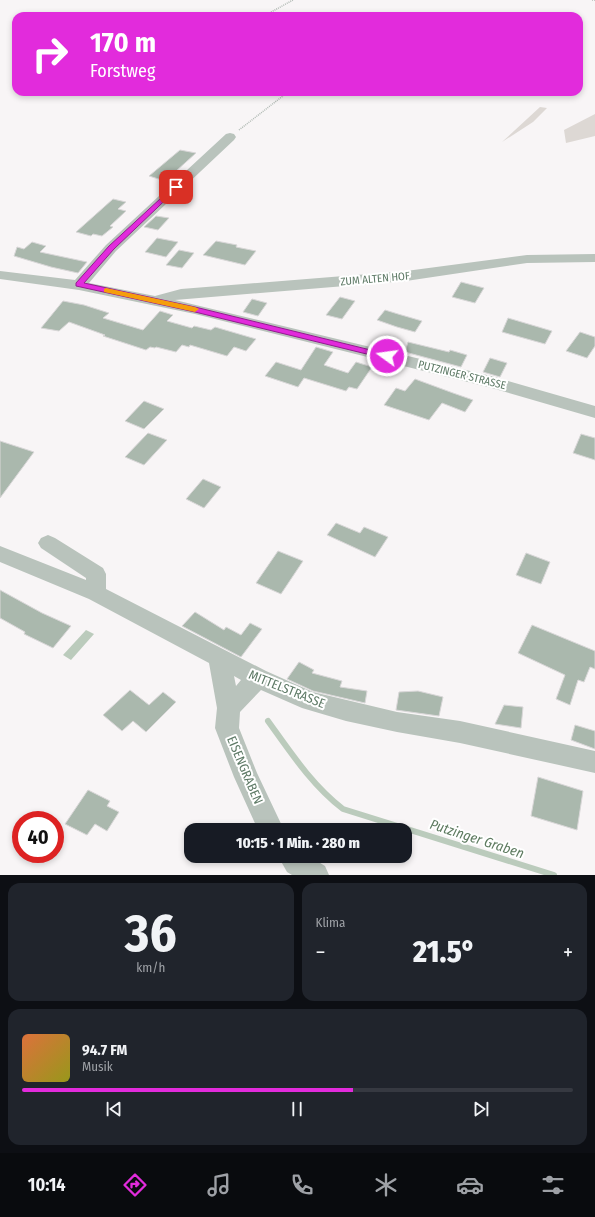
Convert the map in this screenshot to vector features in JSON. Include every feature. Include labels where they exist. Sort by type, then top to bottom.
[{"type":"street","points":[[79,285],[111,248],[230,137]]},
{"type":"street","name":"ZUM ALTEN HOF","points":[[156,301],[181,294],[406,276],[527,259],[595,258]]},
{"type":"street","name":"PUTZINGER STRASSE","points":[[0,275],[79,285],[156,301],[491,382],[595,412]]},
{"type":"street","points":[[48,543],[96,574],[96,593]]},
{"type":"street","name":"MITTELSTRASSE","points":[[1,555],[96,593],[258,678],[310,701],[346,711],[397,722],[460,732],[595,762]]},
{"type":"street","name":"EISENGRABEN","points":[[219,658],[229,708],[227,728],[246,777],[269,823]]},
{"type":"street","points":[[229,708],[258,678]]},
{"type":"street","points":[[296,863],[316,875]]},
{"type":"path","points":[[271,12],[293,0]]},
{"type":"path","points":[[230,137],[283,96]]},
{"type":"shaded area","points":[[540,107],[547,108],[533,122],[502,142]]},
{"type":"shaded area","points":[[595,114],[595,136],[566,143],[564,130]]},
{"type":"shaded area","points":[[86,630],[94,634],[71,660],[63,655]]},
{"type":"building","points":[[180,150],[196,153],[165,181],[149,176]]},
{"type":"building","points":[[113,199],[126,202],[118,209],[126,211],[110,226],[113,227],[102,236],[93,234],[91,236],[76,232]]},
{"type":"building","points":[[156,216],[169,218],[158,230],[144,227]]},
{"type":"building","points":[[157,238],[178,242],[166,257],[145,252]]},
{"type":"building","points":[[216,241],[237,245],[236,247],[256,251],[245,265],[203,255]]},
{"type":"building","points":[[32,242],[46,246],[40,252],[87,262],[78,273],[14,256],[17,247],[24,249]]},
{"type":"building","points":[[179,250],[194,253],[182,268],[166,265]]},
{"type":"building","points":[[461,282],[484,288],[475,303],[452,297]]},
{"type":"building","points":[[340,297],[355,301],[342,319],[326,315]]},
{"type":"building","points":[[252,299],[267,303],[258,316],[243,312]]},
{"type":"building","points":[[63,301],[84,305],[109,313],[103,318],[143,330],[160,311],[173,315],[167,321],[192,328],[194,326],[211,330],[215,327],[256,339],[246,351],[234,347],[227,356],[190,345],[189,347],[182,345],[176,352],[156,347],[150,347],[146,350],[103,336],[105,335],[69,322],[59,331],[41,328]]},
{"type":"building","points":[[385,310],[422,321],[415,332],[397,327],[377,320]]},
{"type":"building","points":[[508,318],[552,331],[545,344],[502,332]]},
{"type":"building","points":[[580,332],[595,337],[595,346],[587,358],[566,351]]},
{"type":"building","points":[[408,342],[449,352],[450,350],[467,355],[461,367],[405,352]]},
{"type":"building","points":[[316,347],[333,352],[324,365],[348,373],[356,362],[372,367],[357,389],[349,387],[346,391],[304,378],[298,387],[265,376],[276,362],[301,370]]},
{"type":"building","points":[[490,358],[507,363],[500,377],[483,372]]},
{"type":"building","points":[[415,379],[473,400],[465,412],[442,403],[429,420],[384,405],[396,388],[405,391]]},
{"type":"building","points":[[144,401],[164,409],[144,429],[125,421]]},
{"type":"building","points":[[148,433],[167,440],[144,465],[125,457]]},
{"type":"building","points":[[581,434],[595,438],[595,460],[573,453]]},
{"type":"building","points":[[0,441],[34,452],[0,498]]},
{"type":"building","points":[[203,479],[221,487],[204,508],[186,499]]},
{"type":"building","points":[[336,523],[360,533],[364,527],[388,537],[375,557],[327,535]]},
{"type":"building","points":[[278,551],[303,561],[281,594],[256,583]]},
{"type":"building","points":[[526,553],[550,562],[541,584],[516,575]]},
{"type":"building","points":[[0,590],[42,613],[71,626],[53,648],[24,634],[25,632],[0,618]]},
{"type":"building","points":[[195,612],[224,630],[226,627],[241,635],[250,623],[262,629],[241,657],[182,626]]},
{"type":"building","points":[[532,625],[595,651],[595,669],[590,667],[584,682],[578,680],[570,705],[556,699],[565,675],[518,653]]},
{"type":"building","points":[[299,662],[314,670],[312,673],[342,681],[340,687],[367,691],[365,703],[313,691],[287,679]]},
{"type":"building","points":[[130,690],[149,705],[163,692],[176,702],[146,732],[133,721],[122,731],[103,715]]},
{"type":"building","points":[[418,691],[443,697],[439,716],[396,710],[399,692]]},
{"type":"building","points":[[504,705],[523,707],[521,728],[495,724]]},
{"type":"building","points":[[575,725],[595,731],[595,749],[571,740]]},
{"type":"building","points":[[538,777],[583,791],[577,830],[531,816]]},
{"type":"building","points":[[88,790],[110,801],[107,806],[119,812],[107,831],[95,824],[87,835],[65,824]]},
{"type":"waterway","name":"Putzinger Graben","points":[[268,721],[294,757],[321,790],[343,809],[554,875]]},
{"type":"slow traffic","points":[[106,290],[195,309]]},
{"type":"route","points":[[176,187],[111,248],[79,285],[195,309],[387,356]]}]
